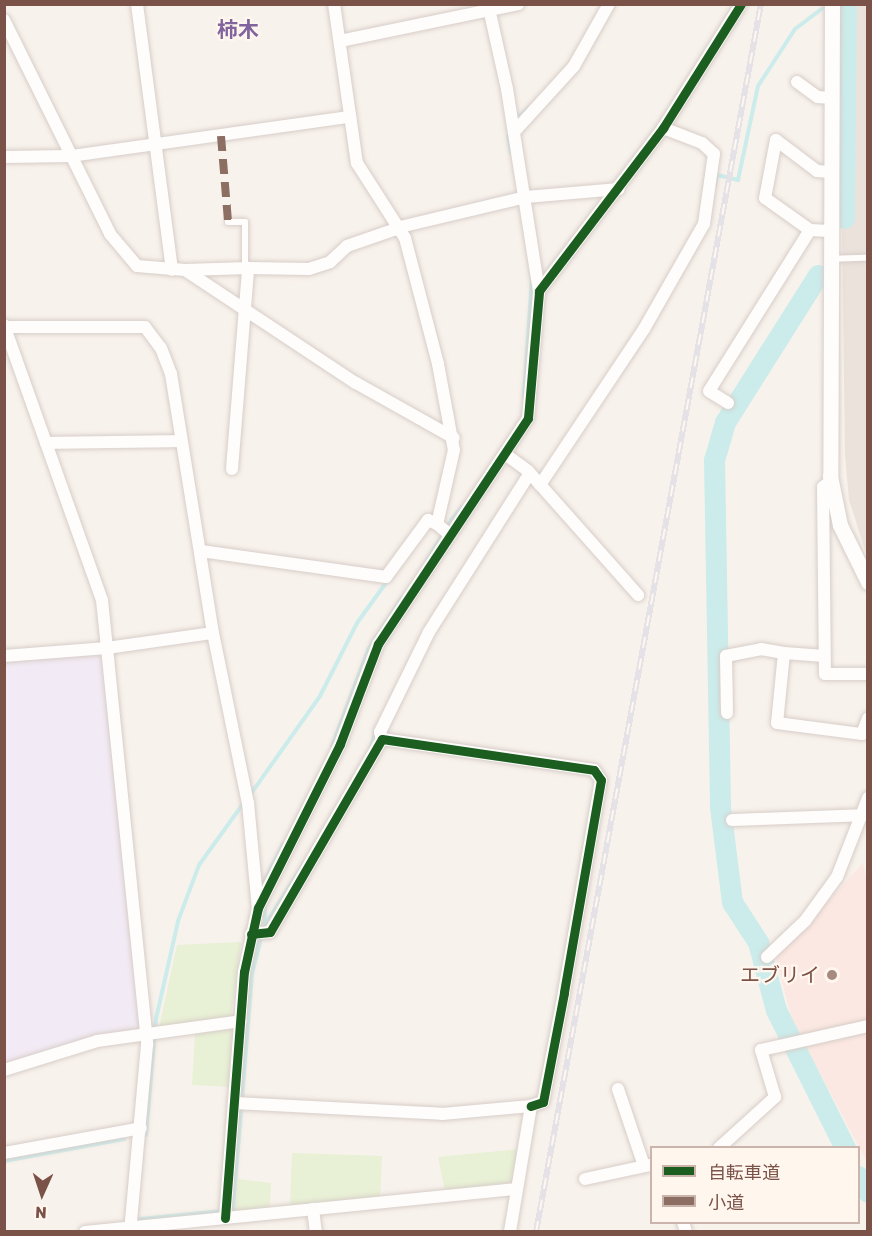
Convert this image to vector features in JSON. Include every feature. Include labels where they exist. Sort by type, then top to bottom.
[{"type":"street","points":[[137,4],[172,270]]},
{"type":"street","points":[[334,4],[360,173],[398,228],[454,438],[444,530]]},
{"type":"street","points":[[340,41],[489,7],[518,4]]},
{"type":"street","points":[[514,132],[574,66],[609,4]]},
{"type":"street","points":[[538,291],[619,189],[663,128],[741,4]]},
{"type":"street","points":[[832,4],[829,231],[831,481],[840,525],[867,582]]},
{"type":"street","points":[[258,908],[340,744],[378,644],[444,530],[504,454],[528,418],[538,291],[522,198],[514,132],[489,7]]},
{"type":"street","points":[[4,20],[110,234],[137,266],[172,270],[309,269],[330,262],[347,246],[398,228],[522,198],[619,189]]},
{"type":"street","points":[[797,82],[818,97],[831,98]]},
{"type":"street","points":[[4,156],[71,156],[350,117]]},
{"type":"street","points":[[540,486],[644,329],[704,224],[714,154],[702,143],[663,128]]},
{"type":"street","points":[[829,231],[810,230],[765,198],[776,140],[817,171],[830,172]]},
{"type":"street","points":[[728,403],[709,391],[810,230]]},
{"type":"street","points":[[232,469],[246,309],[247,268]]},
{"type":"street","points":[[185,270],[356,383],[454,438]]},
{"type":"street","points":[[135,1228],[141,1128],[152,1033],[102,600],[5,326],[145,327],[171,374],[213,633],[247,799],[258,908],[259,933],[241,1021],[240,1103],[225,1213]]},
{"type":"street","points":[[46,443],[181,441]]},
{"type":"street","points":[[504,454],[530,474],[638,595]]},
{"type":"street","points":[[259,933],[382,739],[380,732],[429,632],[530,474]]},
{"type":"street","points":[[831,481],[823,487],[825,674],[867,674]]},
{"type":"street","points":[[201,551],[386,577],[428,520],[444,530]]},
{"type":"street","points":[[4,656],[107,648],[213,633]]},
{"type":"street","points":[[728,713],[726,656],[761,649],[824,657]]},
{"type":"street","points":[[784,652],[777,723],[862,734],[867,718]]},
{"type":"street","points":[[240,1103],[442,1114],[531,1106],[543,1102],[601,780],[594,770],[382,739]]},
{"type":"street","points":[[767,957],[805,921],[837,877],[865,815],[867,798]]},
{"type":"street","points":[[732,820],[865,815]]},
{"type":"street","points":[[4,1070],[98,1041],[241,1021]]},
{"type":"street","points":[[721,1146],[775,1097],[761,1050],[867,1026]]},
{"type":"street","points":[[585,1179],[648,1166],[618,1089]]},
{"type":"street","points":[[510,1232],[531,1106]]},
{"type":"street","points":[[4,1153],[141,1128]]},
{"type":"street","points":[[84,1232],[135,1228],[225,1213],[313,1209],[517,1189]]},
{"type":"street","points":[[313,1209],[316,1232]]},
{"type":"lane","points":[[228,222],[245,222],[247,268]]},
{"type":"lane","points":[[830,259],[867,258]]},
{"type":"shaded area","points":[[849,5],[867,5],[867,556],[849,500],[845,456],[842,220]]},
{"type":"shaded area","points":[[102,653],[140,1024],[134,1032],[5,1064],[5,662]]},
{"type":"shaded area","points":[[863,863],[868,886],[867,1162],[792,1021],[776,958]]},
{"type":"green space","points":[[241,942],[231,1017],[159,1028],[177,945]]},
{"type":"green space","points":[[233,1029],[231,1087],[192,1085],[195,1034]]},
{"type":"green space","points":[[520,1149],[513,1182],[445,1191],[438,1157]]},
{"type":"green space","points":[[292,1153],[382,1156],[380,1198],[290,1206]]},
{"type":"green space","points":[[238,1179],[271,1183],[270,1207],[235,1211]]},
{"type":"waterway","points":[[844,218],[846,4]]},
{"type":"waterway","points":[[715,185],[717,175],[738,180],[758,86],[795,29],[822,9]]},
{"type":"waterway","points":[[518,118],[528,108]]},
{"type":"waterway","points":[[508,136],[511,153]]},
{"type":"waterway","points":[[818,275],[725,422],[714,460],[720,807],[732,902],[758,942],[776,1010],[844,1146]]},
{"type":"waterway","points":[[524,396],[532,278]]},
{"type":"waterway","points":[[451,520],[461,508]]},
{"type":"waterway","points":[[427,560],[452,519]]},
{"type":"waterway","points":[[250,795],[320,696],[357,623],[388,580]]},
{"type":"waterway","points":[[332,746],[368,650],[401,599]]},
{"type":"waterway","points":[[371,747],[376,729]]},
{"type":"waterway","points":[[146,1135],[156,1019],[178,921],[199,865],[245,801]]},
{"type":"waterway","points":[[261,888],[283,844]]},
{"type":"waterway","points":[[265,925],[306,860]]},
{"type":"waterway","points":[[265,907],[265,924]]},
{"type":"waterway","points":[[140,1225],[141,1219],[233,1210],[252,974],[262,934]]},
{"type":"waterway","points":[[4,1161],[124,1139]]},
{"type":"waterway","points":[[860,1179],[868,1192]]},
{"type":"railway","points":[[536,1232],[761,4]]},
{"type":"marked path","points":[[221,136],[228,222]]},
{"type":"cycle path","points":[[225,1218],[244,972],[258,908],[340,744],[378,644],[528,418],[539,291],[663,128],[741,4]]},
{"type":"cycle path","points":[[251,934],[270,932],[382,739],[594,770],[601,780],[564,993],[543,1102],[531,1106]]},
{"type":"place","name":"エブリイ","points":[[832,975]]},
{"type":"district","name":"柿木","points":[[238,30]]}]
